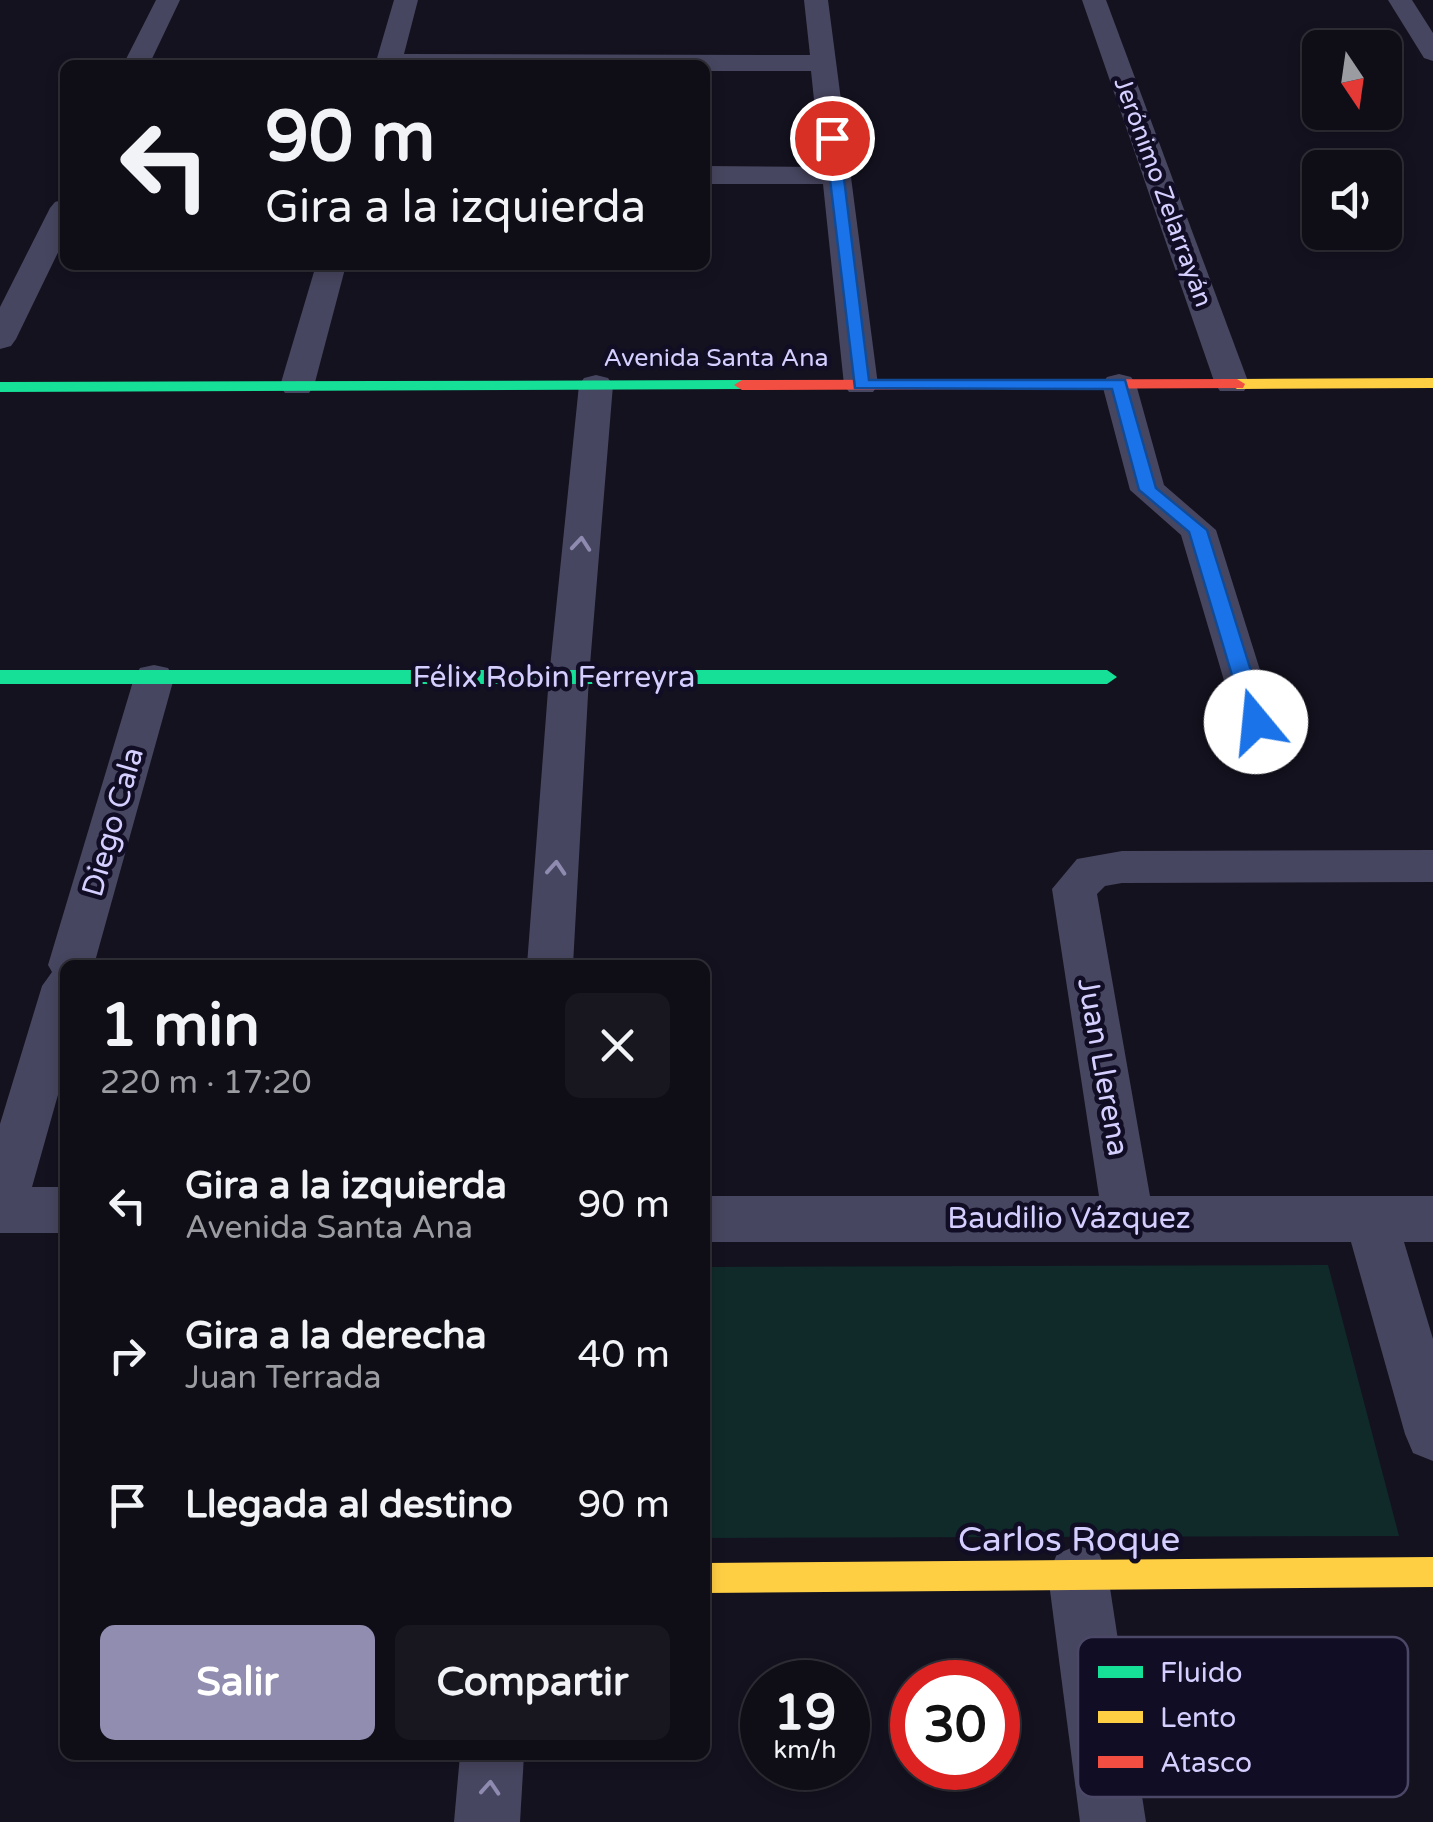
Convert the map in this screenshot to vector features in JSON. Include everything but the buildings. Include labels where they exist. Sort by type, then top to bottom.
[{"type":"main road","name":"Avenida Santa Ana","points":[[0,387],[1433,383]]},
{"type":"main road","name":"Félix Robin Ferreyra","points":[[0,677],[1107,677]]},
{"type":"main road","name":"Carlos Roque","points":[[710,1578],[1433,1572]]},
{"type":"street","points":[[138,60],[168,0]]},
{"type":"street","points":[[389,60],[406,0]]},
{"type":"street","points":[[816,0],[861,385]]},
{"type":"street","name":"Jerónimo Zelarrayán","points":[[1094,0],[1232,384]]},
{"type":"street","points":[[1400,0],[1433,53]]},
{"type":"street","points":[[710,64],[824,64]]},
{"type":"street","points":[[710,175],[836,176]]},
{"type":"street","points":[[0,339],[60,218]]},
{"type":"street","points":[[296,386],[330,270]]},
{"type":"street","points":[[1119,384],[1148,490],[1198,530],[1256,722]]},
{"type":"street","points":[[550,960],[568,677],[596,385]]},
{"type":"street","name":"Diego Cala","points":[[72,960],[154,678]]},
{"type":"street","name":"Juan Llerena","points":[[1128,1218],[1074,889],[1094,871],[1122,867],[1433,866]]},
{"type":"street","points":[[60,1003],[0,1209],[60,1210]]},
{"type":"street","name":"Baudilio Vázquez","points":[[710,1219],[1433,1220]]},
{"type":"street","points":[[1371,1220],[1433,1434]]},
{"type":"street","points":[[1078,1575],[1087,1637]]},
{"type":"street","points":[[487,1822],[492,1760]]},
{"type":"street","points":[[1109,1797],[1112,1822]]},
{"type":"green space","points":[[1328,1265],[1399,1536],[710,1538],[710,1267]]},
{"type":"traffic: fast","points":[[0,387],[742,385]]},
{"type":"traffic: fast","points":[[0,677],[1107,677]]},
{"type":"traffic: slow","points":[[1237,384],[1433,383]]},
{"type":"traffic: slow","points":[[710,1578],[1433,1572]]},
{"type":"traffic: jam","points":[[742,385],[1237,384]]},
{"type":"route","points":[[832,138],[861,385],[1119,384],[1148,490],[1198,530],[1256,722]]}]
